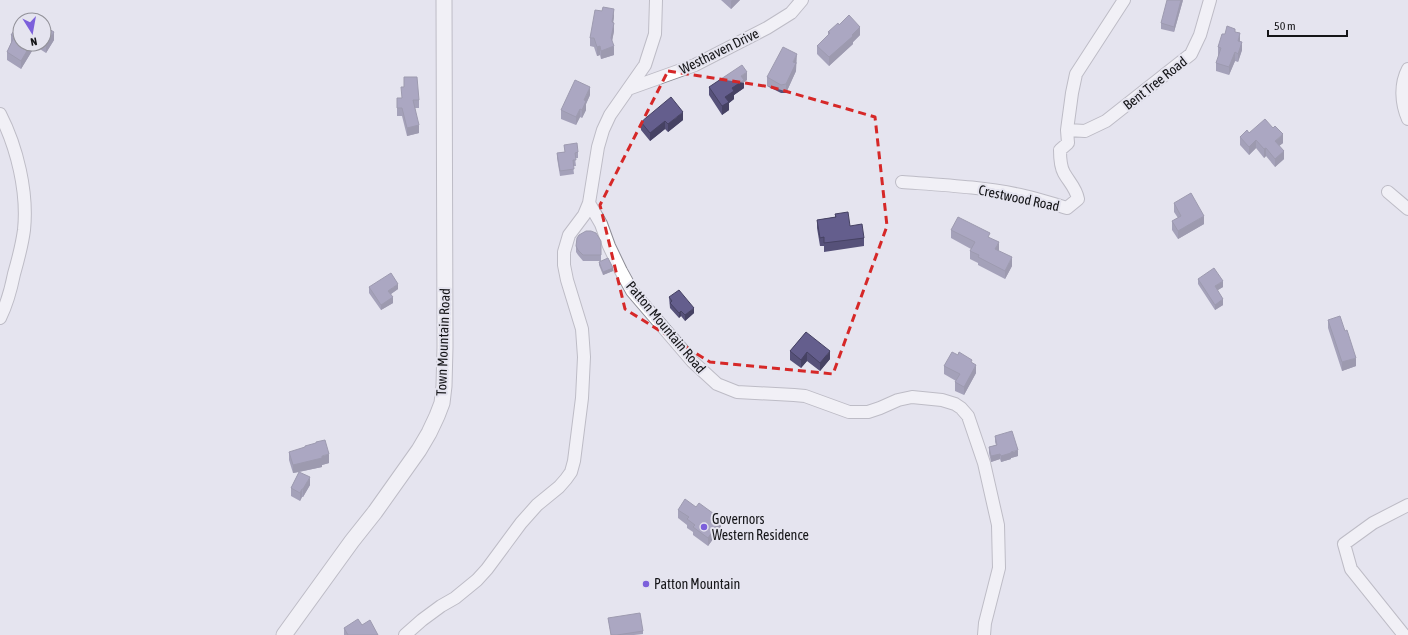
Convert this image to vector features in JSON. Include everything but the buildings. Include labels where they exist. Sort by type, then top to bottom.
[{"type":"main road","name":"Town Mountain Road","points":[[284,635],[419,450],[437,416],[442,403],[445,347],[444,0]]},
{"type":"street","points":[[405,635],[422,620],[455,598],[488,570],[521,523],[537,505],[566,480],[571,472],[574,461],[582,398],[583,343],[578,313],[567,280],[564,265],[564,252],[569,235],[584,215],[589,203],[596,159],[603,130],[610,115],[645,64],[655,34],[656,0]]},
{"type":"street","name":"Westhaven Drive","points":[[628,89],[701,62],[767,28],[791,13],[802,0]]},
{"type":"street","name":"Crestwood Road","points":[[902,182],[946,185],[1025,196],[1067,208],[1078,199],[1077,191],[1064,172],[1061,163],[1060,150],[1068,143],[1067,130],[1076,74],[1124,0]]},
{"type":"street","name":"Bent Tree Road","points":[[1067,130],[1085,132],[1106,121],[1191,54],[1200,35],[1210,0]]},
{"type":"street","points":[[1408,69],[1405,76],[1402,98],[1408,119]]},
{"type":"street","points":[[0,114],[8,130],[19,164],[24,200],[24,221],[20,252],[9,296],[0,318]]},
{"type":"street","points":[[1388,192],[1408,209]]},
{"type":"street","name":"Patton Mountain Road","points":[[589,203],[601,224],[608,246],[620,271],[632,291],[692,361],[717,384],[737,392],[806,396],[849,412],[868,412],[898,400],[912,398],[942,400],[955,404],[961,408],[968,416],[984,463],[998,525],[999,568],[985,623],[984,635]]},
{"type":"street","points":[[1404,635],[1351,569],[1344,544],[1373,524],[1408,504]]},
{"type":"highlighted area","points":[[668,71],[771,87],[875,117],[887,226],[833,374],[710,362],[625,309],[600,205]]},
{"type":"place","name":"Governors Western Residence","points":[[704,527]]},
{"type":"place","name":"Patton Mountain","points":[[646,584]]}]
